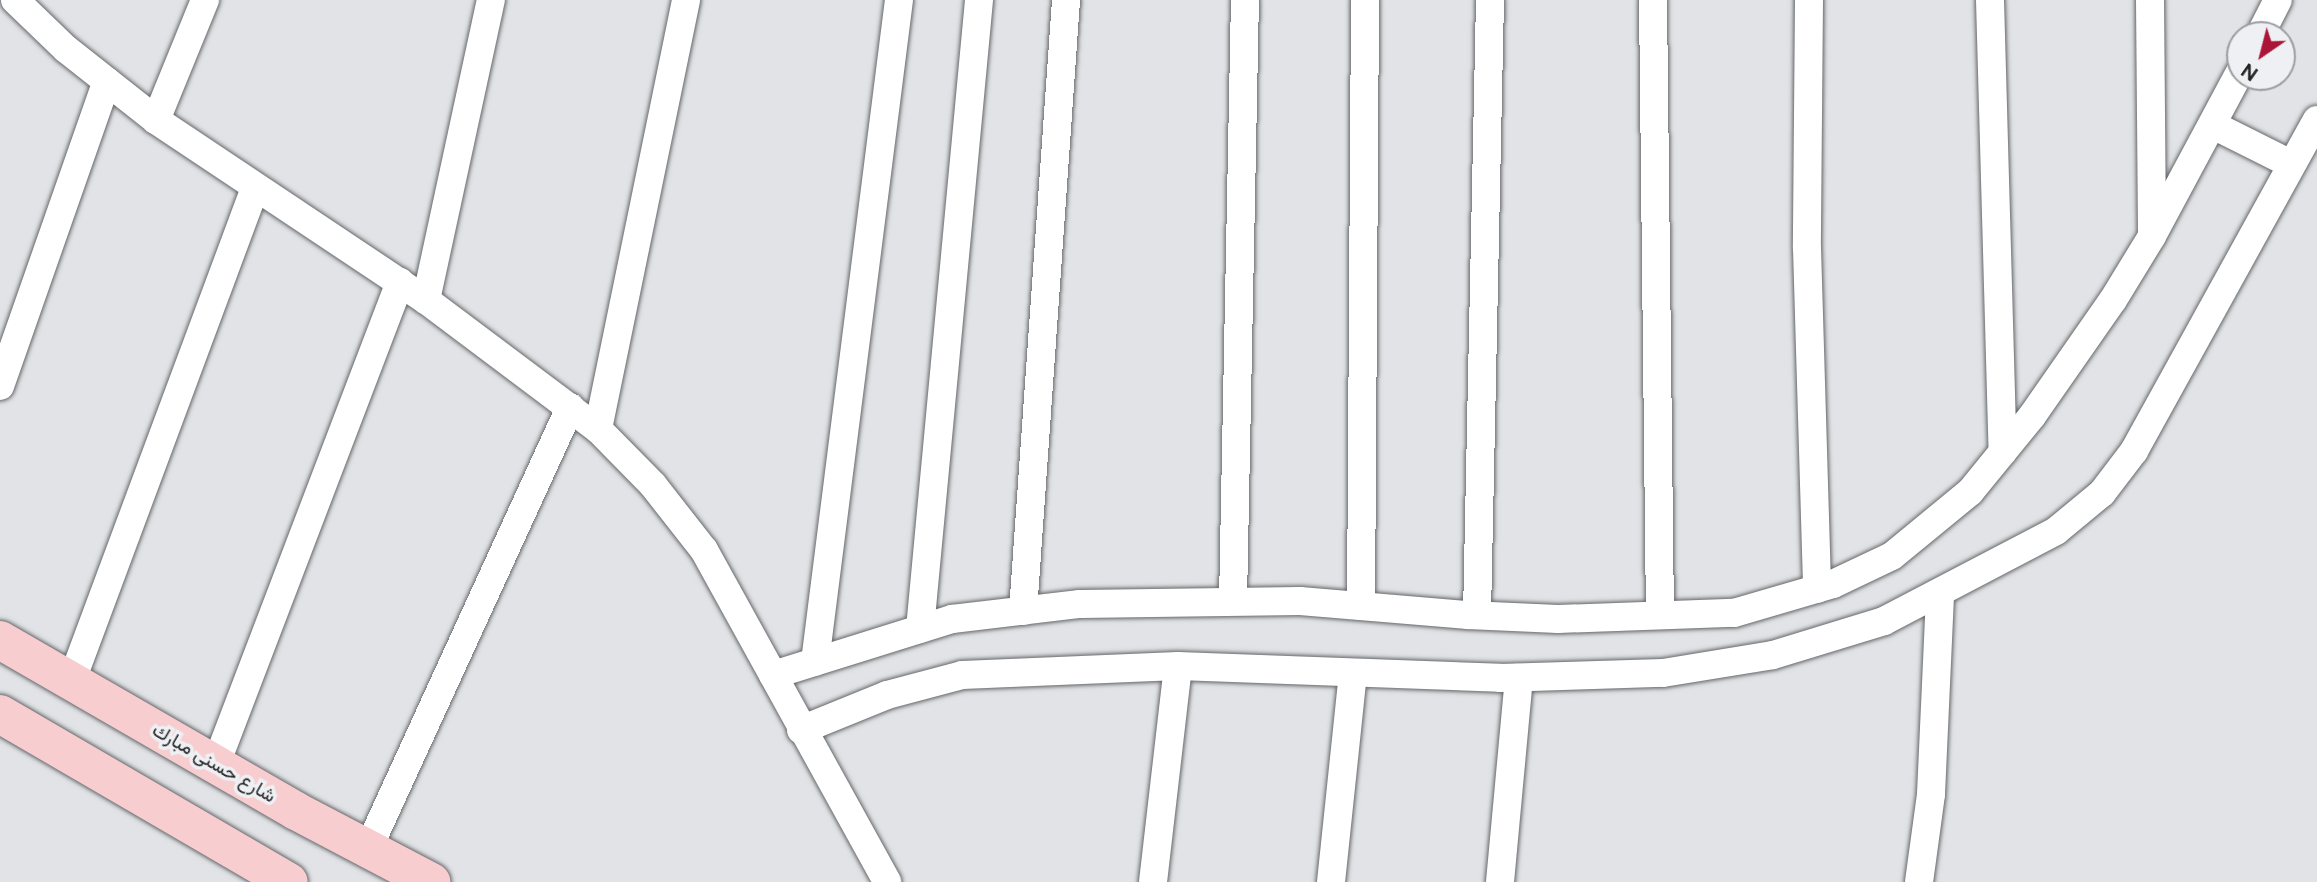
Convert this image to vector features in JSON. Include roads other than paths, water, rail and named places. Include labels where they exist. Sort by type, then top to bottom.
[{"type":"main road","name":"شارع حسنى مبارك","points":[[0,640],[216,764],[431,882]]},
{"type":"main road","points":[[0,714],[289,882]]},
{"type":"street","points":[[156,120],[205,0]]},
{"type":"street","points":[[426,300],[491,0]]},
{"type":"street","points":[[598,429],[686,0]]},
{"type":"street","points":[[815,662],[899,0]]},
{"type":"street","points":[[920,629],[979,0]]},
{"type":"street","points":[[1023,611],[1066,0]]},
{"type":"street","points":[[1233,601],[1245,0]]},
{"type":"street","points":[[1362,606],[1365,0]]},
{"type":"street","points":[[1477,615],[1490,0]]},
{"type":"street","points":[[1653,0],[1660,615]]},
{"type":"street","points":[[1810,0],[1807,248],[1817,589]]},
{"type":"street","points":[[1990,0],[2003,452]]},
{"type":"street","points":[[2150,0],[2152,236]]},
{"type":"street","points":[[2267,21],[2278,0]]},
{"type":"street","points":[[24,4],[107,81],[156,120],[426,300],[598,429],[653,485],[704,550],[887,882]]},
{"type":"street","points":[[0,386],[107,81]]},
{"type":"street","points":[[773,675],[953,619],[1080,604],[1300,601],[1558,619],[1734,613],[1817,589],[1892,556],[1970,492],[2032,416],[2113,300],[2152,236],[2230,91]]},
{"type":"street","points":[[801,730],[887,695],[962,675],[1178,666],[1519,678],[1664,673],[1773,655],[1884,621],[2056,531],[2102,493],[2134,452],[2317,120]]},
{"type":"street","points":[[2213,125],[2291,164]]},
{"type":"street","points":[[72,680],[255,188]]},
{"type":"street","points":[[216,764],[400,282]]},
{"type":"street","points":[[368,849],[570,407]]},
{"type":"street","points":[[1919,882],[1931,794],[1940,592]]},
{"type":"street","points":[[1153,882],[1178,666]]},
{"type":"street","points":[[1331,882],[1353,674]]},
{"type":"street","points":[[1500,882],[1519,678]]}]
